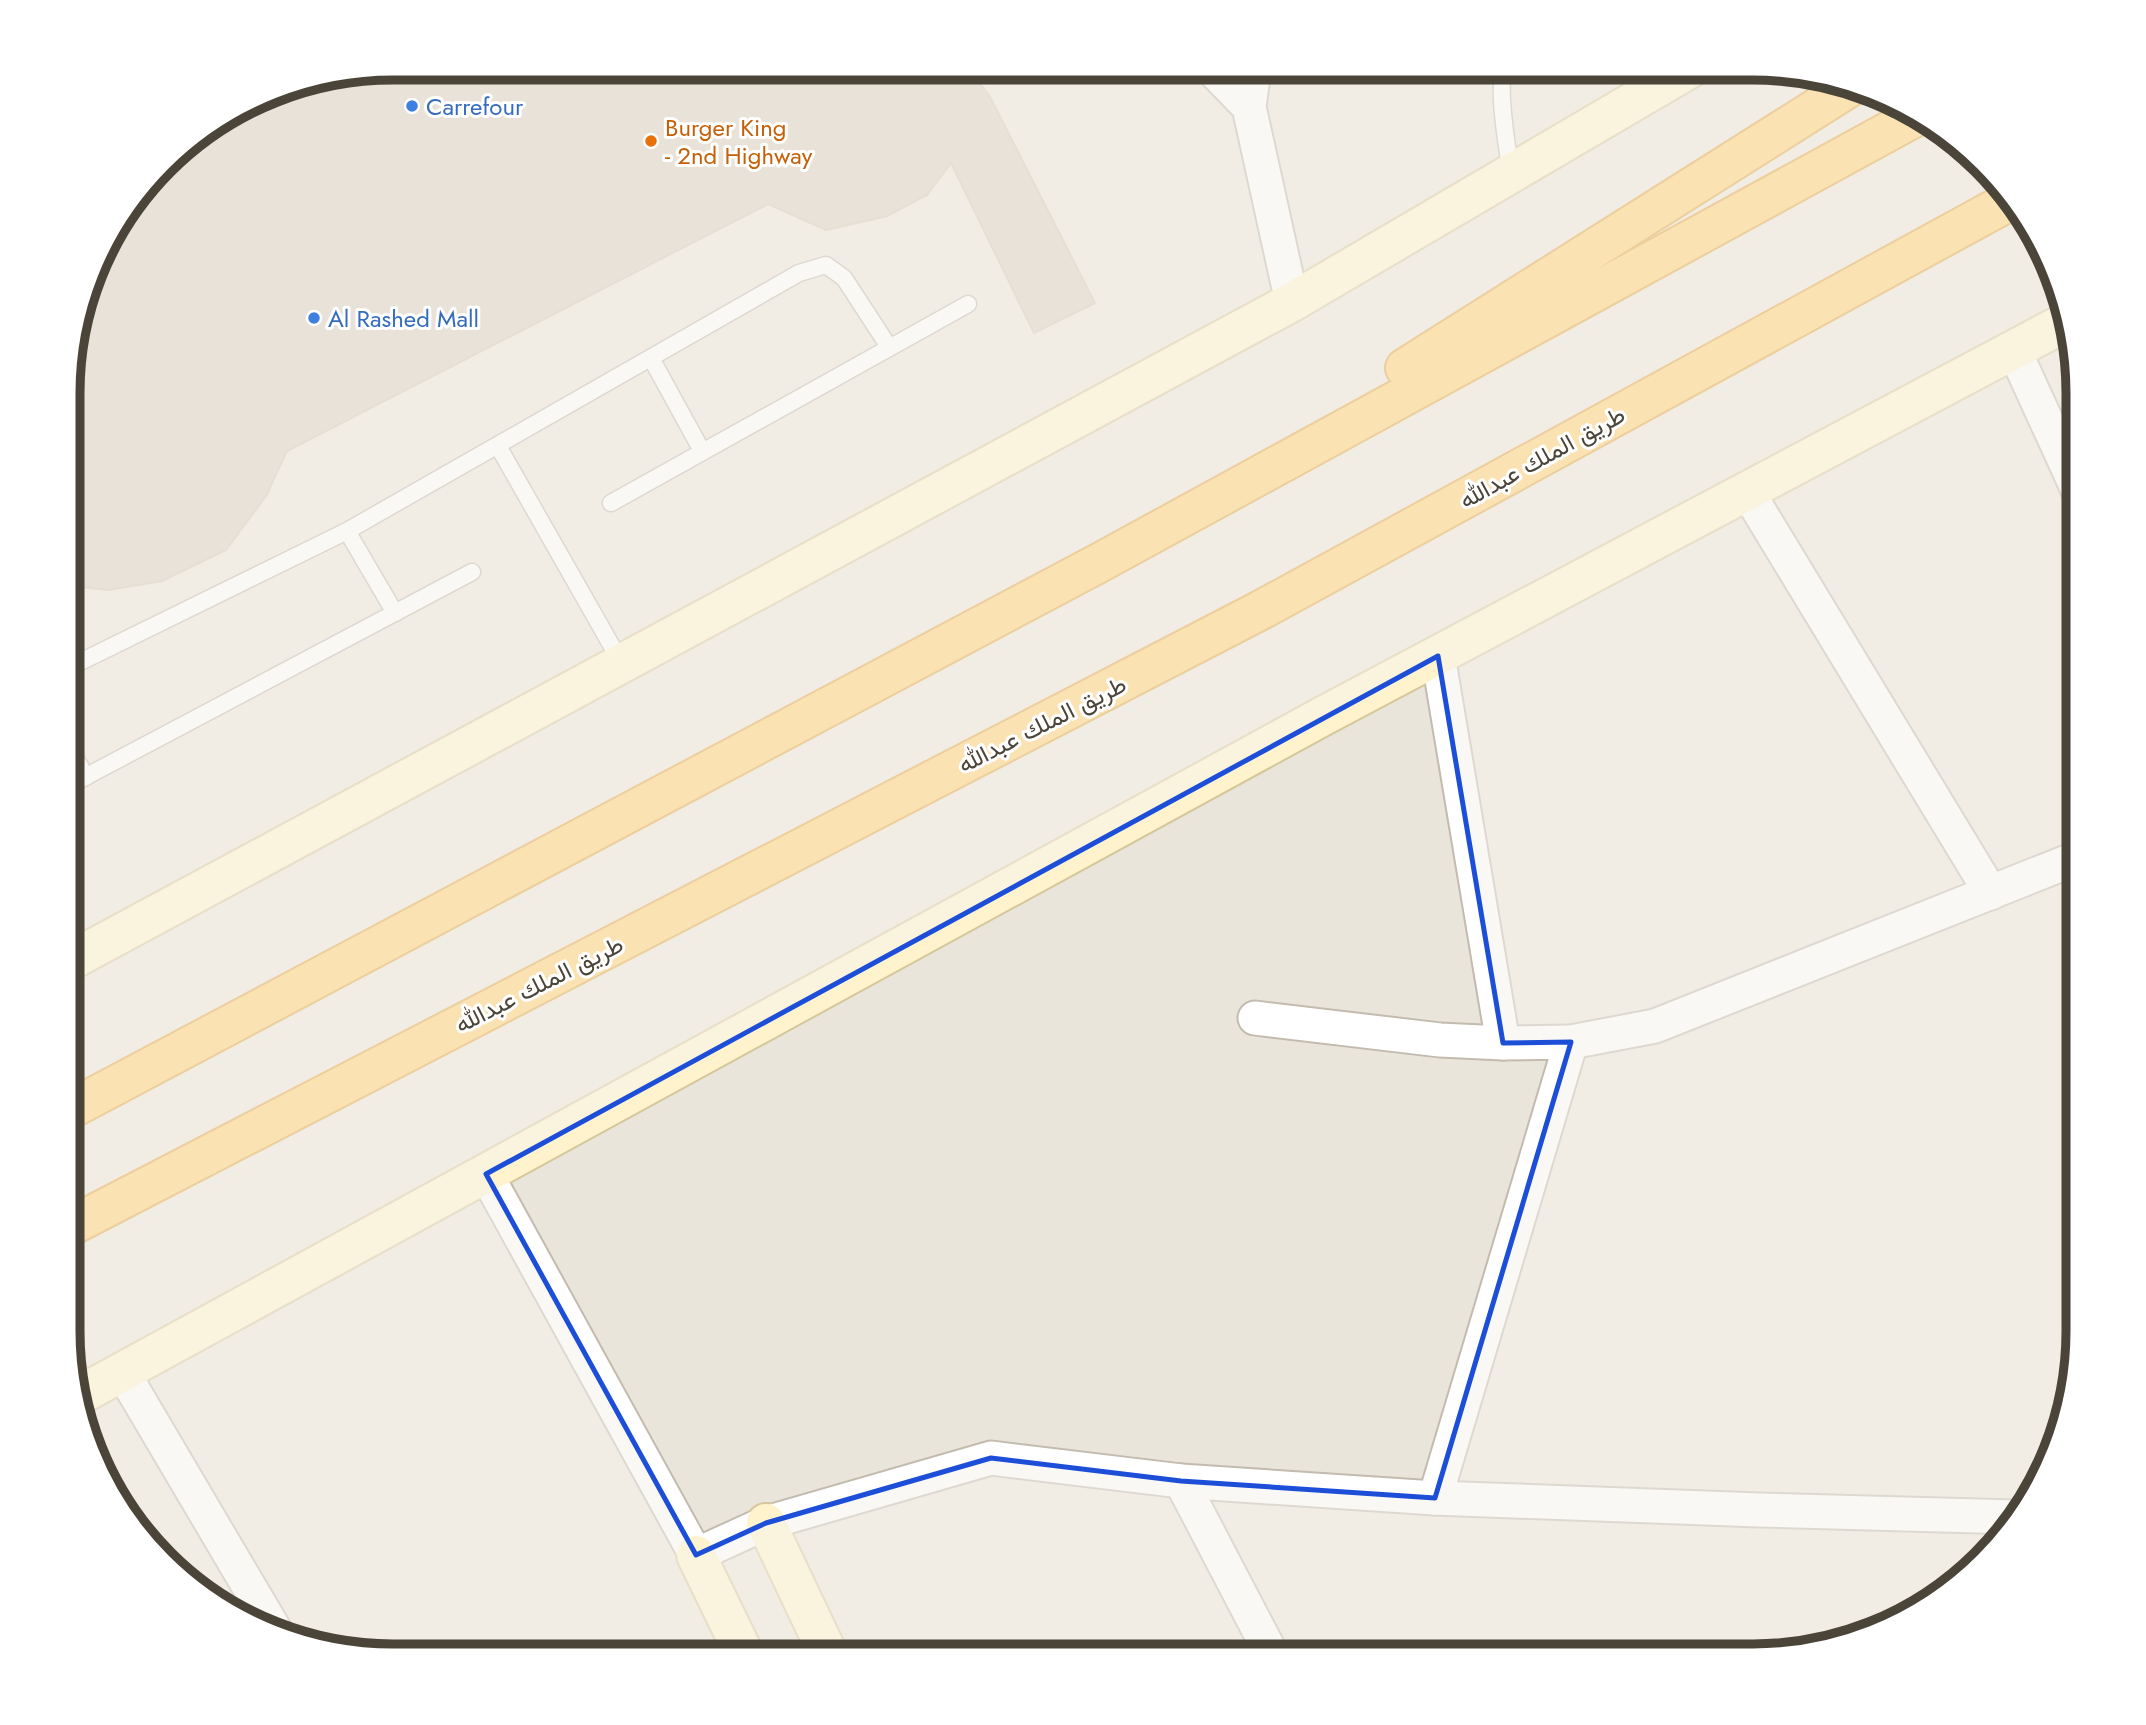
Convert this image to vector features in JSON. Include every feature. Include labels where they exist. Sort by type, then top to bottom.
[{"type":"highway","points":[[1099,563],[1840,93]]},
{"type":"highway","points":[[80,1104],[1099,563],[1907,121]]},
{"type":"highway","name":"طريق الملك عبدالله","points":[[80,1221],[1261,610],[2002,205]]},
{"type":"main road","points":[[80,956],[1292,302],[1670,80]]},
{"type":"main road","points":[[87,1392],[1438,656],[2058,326]]},
{"type":"main road","points":[[766,1523],[824,1644]]},
{"type":"main road","points":[[696,1555],[739,1644]]},
{"type":"street","points":[[1223,80],[1249,107]]},
{"type":"street","points":[[1253,80],[1249,107],[1292,302]]},
{"type":"street","points":[[2014,350],[2066,464]]},
{"type":"street","points":[[1747,491],[1991,892]]},
{"type":"street","points":[[1438,656],[1503,1043]]},
{"type":"street","points":[[1255,1018],[1440,1040],[1503,1043],[1571,1042],[1655,1026],[2066,862]]},
{"type":"street","points":[[1434,1499],[1571,1042]]},
{"type":"street","points":[[486,1174],[696,1555],[766,1523],[991,1458],[1181,1481],[1434,1499],[2005,1517]]},
{"type":"street","points":[[123,1373],[268,1618]]},
{"type":"street","points":[[1181,1481],[1266,1644]]},
{"type":"lane","points":[[1502,80],[1511,173]]},
{"type":"lane","points":[[80,662],[347,531],[799,273],[826,265],[845,278],[889,346]]},
{"type":"lane","points":[[611,503],[968,304]]},
{"type":"lane","points":[[651,358],[702,452]]},
{"type":"lane","points":[[498,446],[622,664]]},
{"type":"lane","points":[[347,531],[395,613]]},
{"type":"lane","points":[[80,780],[472,572]]},
{"type":"lane","points":[[80,766],[86,777]]},
{"type":"highlighted area","points":[[1438,656],[1503,1043],[1571,1042],[1435,1498],[1181,1481],[991,1458],[766,1523],[696,1555],[486,1174]]},
{"type":"shaded area","points":[[1753,80],[1794,83],[1834,91],[1872,104],[1909,122],[1959,158],[2001,203],[2024,237],[2042,274],[2055,312],[2063,352],[2066,393],[2065,1352],[2055,1413],[2042,1451],[2024,1488],[1988,1538],[1943,1580],[1891,1612],[1834,1634],[1773,1644],[373,1644],[312,1634],[274,1621],[237,1603],[187,1567],[145,1522],[113,1470],[91,1413],[81,1352],[80,393],[83,352],[91,312],[113,255],[145,203],[172,172],[220,133],[274,104],[312,91],[373,81]]},
{"type":"building","name":"Al Rashed Mall","points":[[393,80],[977,80],[990,97],[1095,303],[1034,333],[951,163],[927,195],[887,216],[826,230],[768,204],[287,451],[266,496],[226,550],[162,581],[108,590],[80,587],[81,373],[91,312],[104,274],[122,237],[145,203],[187,158],[237,122],[274,104],[312,91],[352,83]]},
{"type":"place","name":"Carrefour","points":[[412,106]]},
{"type":"place","name":"Burger King - 2nd Highway","points":[[651,141]]},
{"type":"place","name":"Al Rashed Mall","points":[[314,318]]}]
